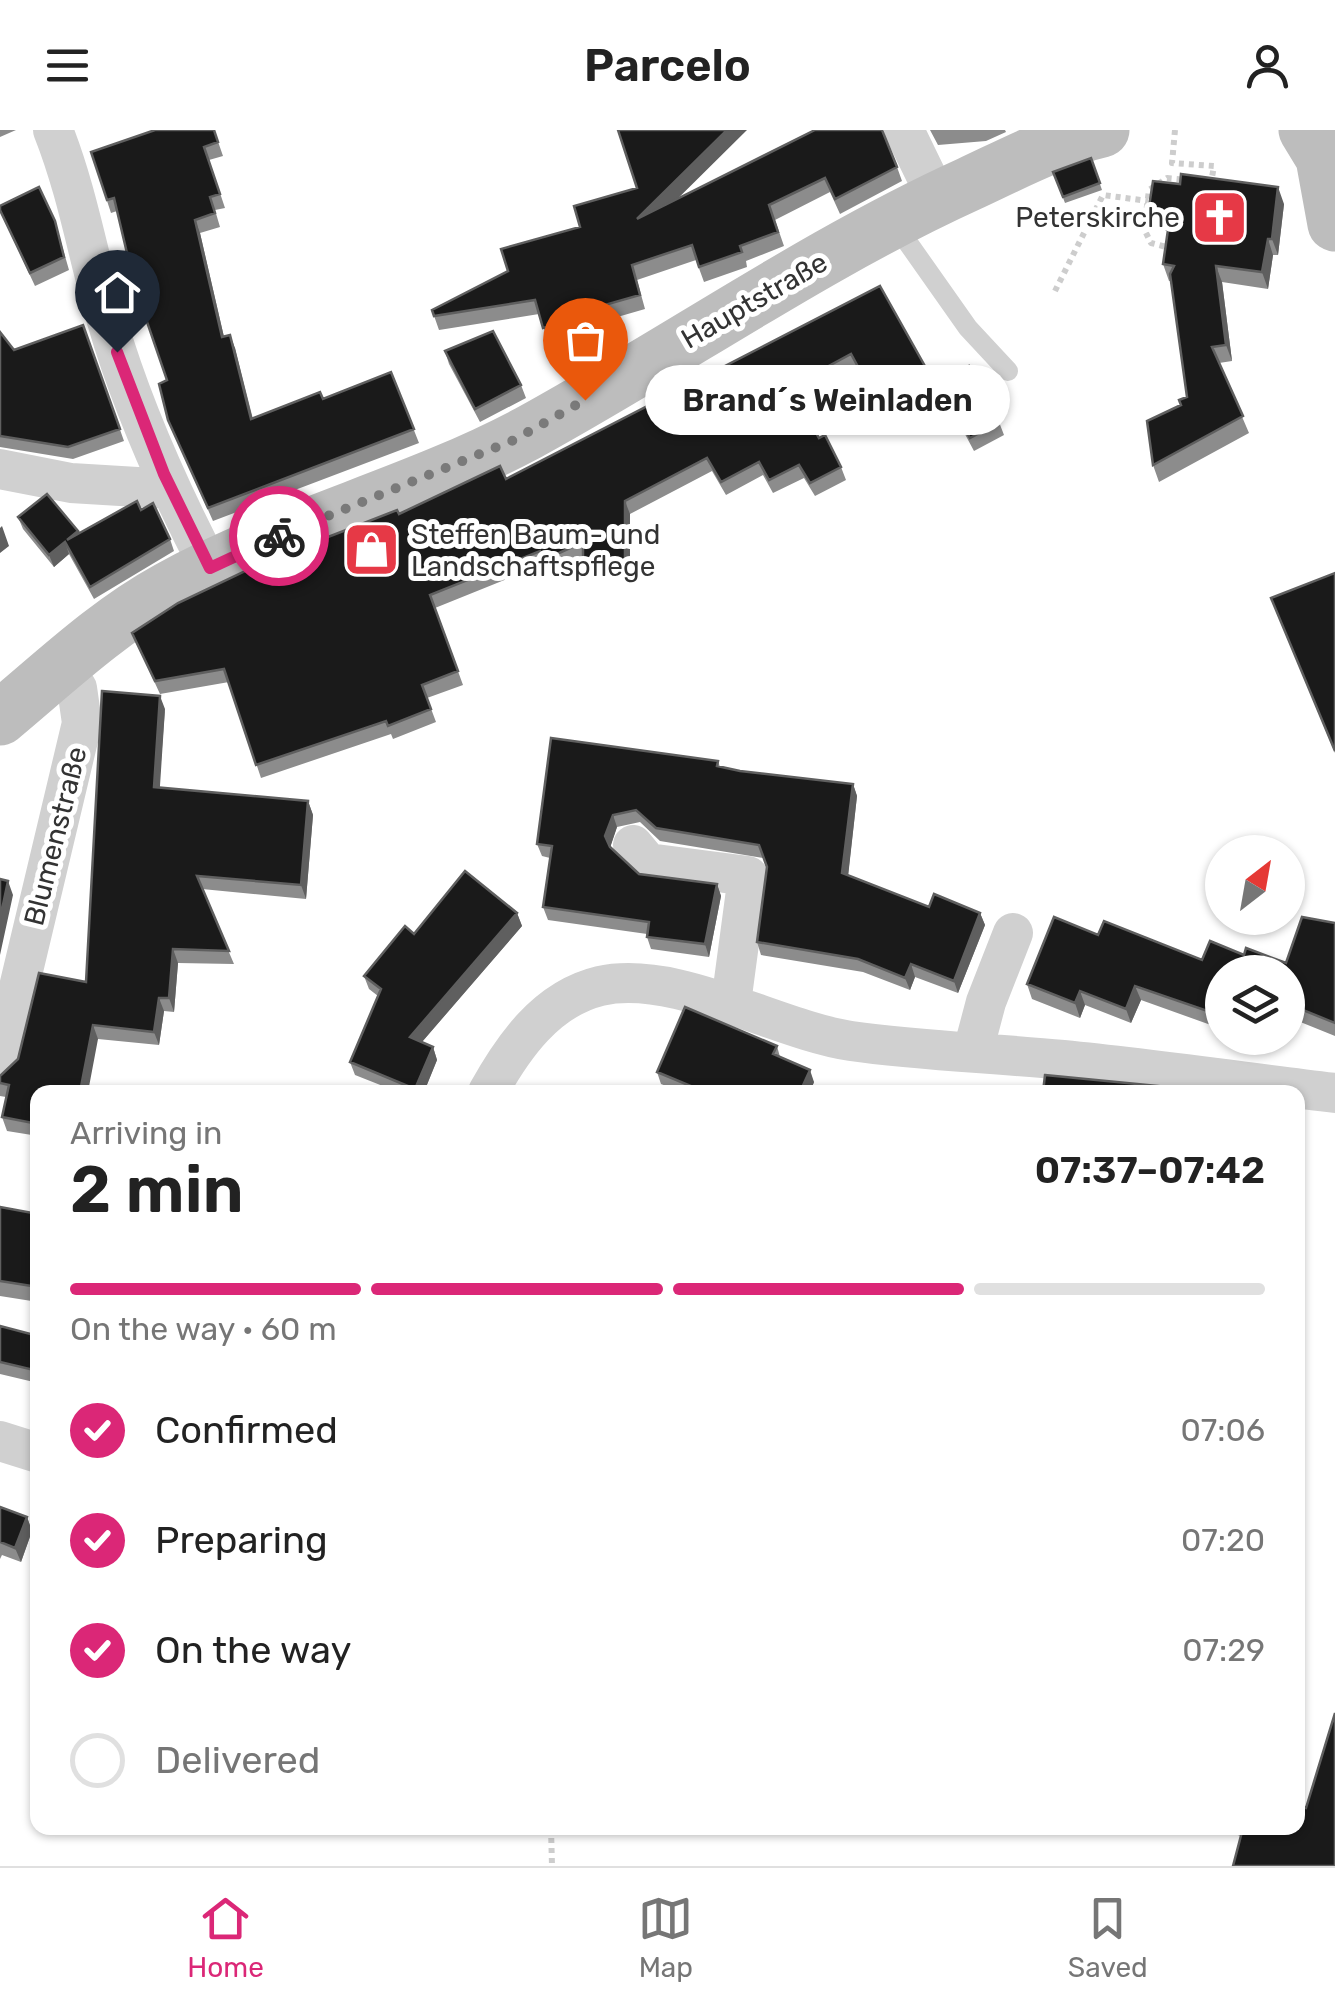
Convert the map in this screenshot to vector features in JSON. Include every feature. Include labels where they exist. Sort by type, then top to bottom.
[{"type":"main road","name":"Hauptstraße","points":[[0,718],[108,627],[210,568],[514,440],[763,292],[915,210],[1046,148],[1102,130]]},
{"type":"main road","points":[[1307,130],[1326,170],[1335,224]]},
{"type":"street","points":[[53,130],[83,216],[121,364],[170,489],[210,568]]},
{"type":"street","points":[[904,130],[915,210]]},
{"type":"street","points":[[0,469],[71,483],[170,489]]},
{"type":"street","name":"Blumenstraße","points":[[0,1067],[82,723],[80,698],[62,667]]},
{"type":"street","points":[[633,845],[648,862],[748,876],[731,1004]]},
{"type":"street","points":[[973,1052],[986,1002],[1013,932]]},
{"type":"street","points":[[505,1085],[545,1014],[596,987],[647,986],[731,1004],[850,1040],[1264,1085]]},
{"type":"street","points":[[1305,1090],[1335,1093]]},
{"type":"street","points":[[0,1441],[30,1451]]},
{"type":"lane","points":[[915,210],[968,328],[1008,371]]},
{"type":"path","points":[[1174,130],[1172,164],[1214,166],[1212,183],[1167,178],[1149,190],[1144,229],[1152,243],[1180,251]]},
{"type":"path","points":[[1055,291],[1103,195],[1148,201]]},
{"type":"path","points":[[552,1835],[552,1866]]},
{"type":"building","points":[[155,130],[214,130],[218,142],[204,147],[220,194],[210,197],[215,213],[195,220],[222,337],[230,335],[251,419],[320,392],[323,399],[391,372],[414,429],[208,508],[168,420],[159,384],[167,380],[135,287],[114,198],[107,200],[91,152]]},
{"type":"building","points":[[618,130],[727,130],[637,219],[815,130],[882,130],[897,167],[835,199],[825,178],[769,205],[778,232],[740,246],[742,252],[699,267],[692,245],[632,265],[640,295],[601,306],[603,312],[543,328],[535,300],[434,316],[432,310],[508,271],[501,249],[580,227],[574,206],[637,188]]},
{"type":"building","points":[[1091,158],[1100,183],[1063,197],[1053,172]]},
{"type":"building","points":[[1181,174],[1278,187],[1272,239],[1268,239],[1262,272],[1216,266],[1226,345],[1212,347],[1243,416],[1153,465],[1147,421],[1181,405],[1179,400],[1187,397],[1170,274],[1174,266],[1163,264],[1170,216],[1148,213],[1153,181],[1180,184]]},
{"type":"building","points":[[39,187],[55,221],[64,257],[30,273],[0,206]]},
{"type":"building","points":[[880,286],[926,368],[874,396],[851,354],[790,387],[819,438],[825,435],[841,467],[810,483],[799,465],[769,480],[759,462],[721,482],[707,458],[625,501],[625,561],[583,560],[583,542],[544,560],[540,551],[430,595],[458,671],[422,685],[431,709],[388,726],[386,721],[256,765],[224,669],[155,681],[132,633],[178,603],[264,562],[397,510],[399,514],[500,466],[506,479]]},
{"type":"building","points":[[83,325],[120,429],[68,447],[0,436],[0,332],[14,350]]},
{"type":"building","points":[[493,331],[521,385],[475,409],[445,351]]},
{"type":"building","points":[[969,366],[999,422],[970,438],[939,382]]},
{"type":"building","points":[[47,494],[78,531],[67,540],[137,501],[141,510],[153,503],[170,539],[90,587],[65,542],[49,555],[18,517]]},
{"type":"building","points":[[1335,573],[1335,751],[1271,598]]},
{"type":"building","points":[[102,691],[160,696],[154,787],[308,801],[301,885],[197,876],[229,951],[173,949],[169,998],[159,998],[154,1032],[93,1025],[81,1085],[30,1085],[30,1122],[2,1117],[9,1085],[0,1083],[0,1076],[18,1059],[39,973],[86,982]]},
{"type":"building","points":[[551,738],[718,761],[717,766],[740,771],[853,784],[842,873],[929,907],[934,894],[980,913],[954,981],[911,964],[905,978],[858,959],[757,942],[767,867],[759,845],[656,828],[636,810],[613,815],[605,836],[610,847],[639,874],[717,884],[705,944],[647,937],[649,922],[543,907],[552,846],[537,844]]},
{"type":"building","points":[[465,871],[517,913],[410,1037],[433,1047],[417,1085],[405,1085],[350,1062],[381,989],[364,976],[405,926],[414,934]]},
{"type":"building","points":[[0,879],[8,881],[0,919]]},
{"type":"building","points":[[1054,917],[1098,935],[1104,921],[1202,960],[1210,941],[1244,955],[1205,955],[1205,1010],[1135,986],[1126,1009],[1080,991],[1075,1003],[1027,984]]},
{"type":"building","points":[[1305,918],[1335,923],[1335,1023],[1305,1011],[1305,955],[1289,955],[1296,935],[1305,935]]},
{"type":"building","points":[[1246,948],[1265,955],[1244,955]]},
{"type":"building","points":[[685,1007],[777,1046],[773,1054],[810,1070],[803,1085],[688,1085],[657,1072]]},
{"type":"building","points":[[1045,1075],[1147,1085],[1044,1085]]},
{"type":"building","points":[[0,1207],[30,1213],[30,1286],[0,1281]]},
{"type":"building","points":[[0,1326],[30,1334],[30,1369],[0,1362]]},
{"type":"building","points":[[0,1507],[27,1517],[15,1548],[0,1542]]},
{"type":"building","points":[[1335,1713],[1335,1866],[1233,1866],[1241,1835],[1305,1835],[1306,1808]]},
{"type":"way so far","points":[[279,536],[514,440],[585,400]]},
{"type":"place","name":"Peterskirche","points":[[1219,217]]},
{"type":"place","name":"Brand´s Weinladen","points":[[585,400]]},
{"type":"place","name":"Steffen Baum- und Landschaftspflege","points":[[372,550]]},
{"type":"route","points":[[117,352],[164,474],[210,568],[279,536]]}]
